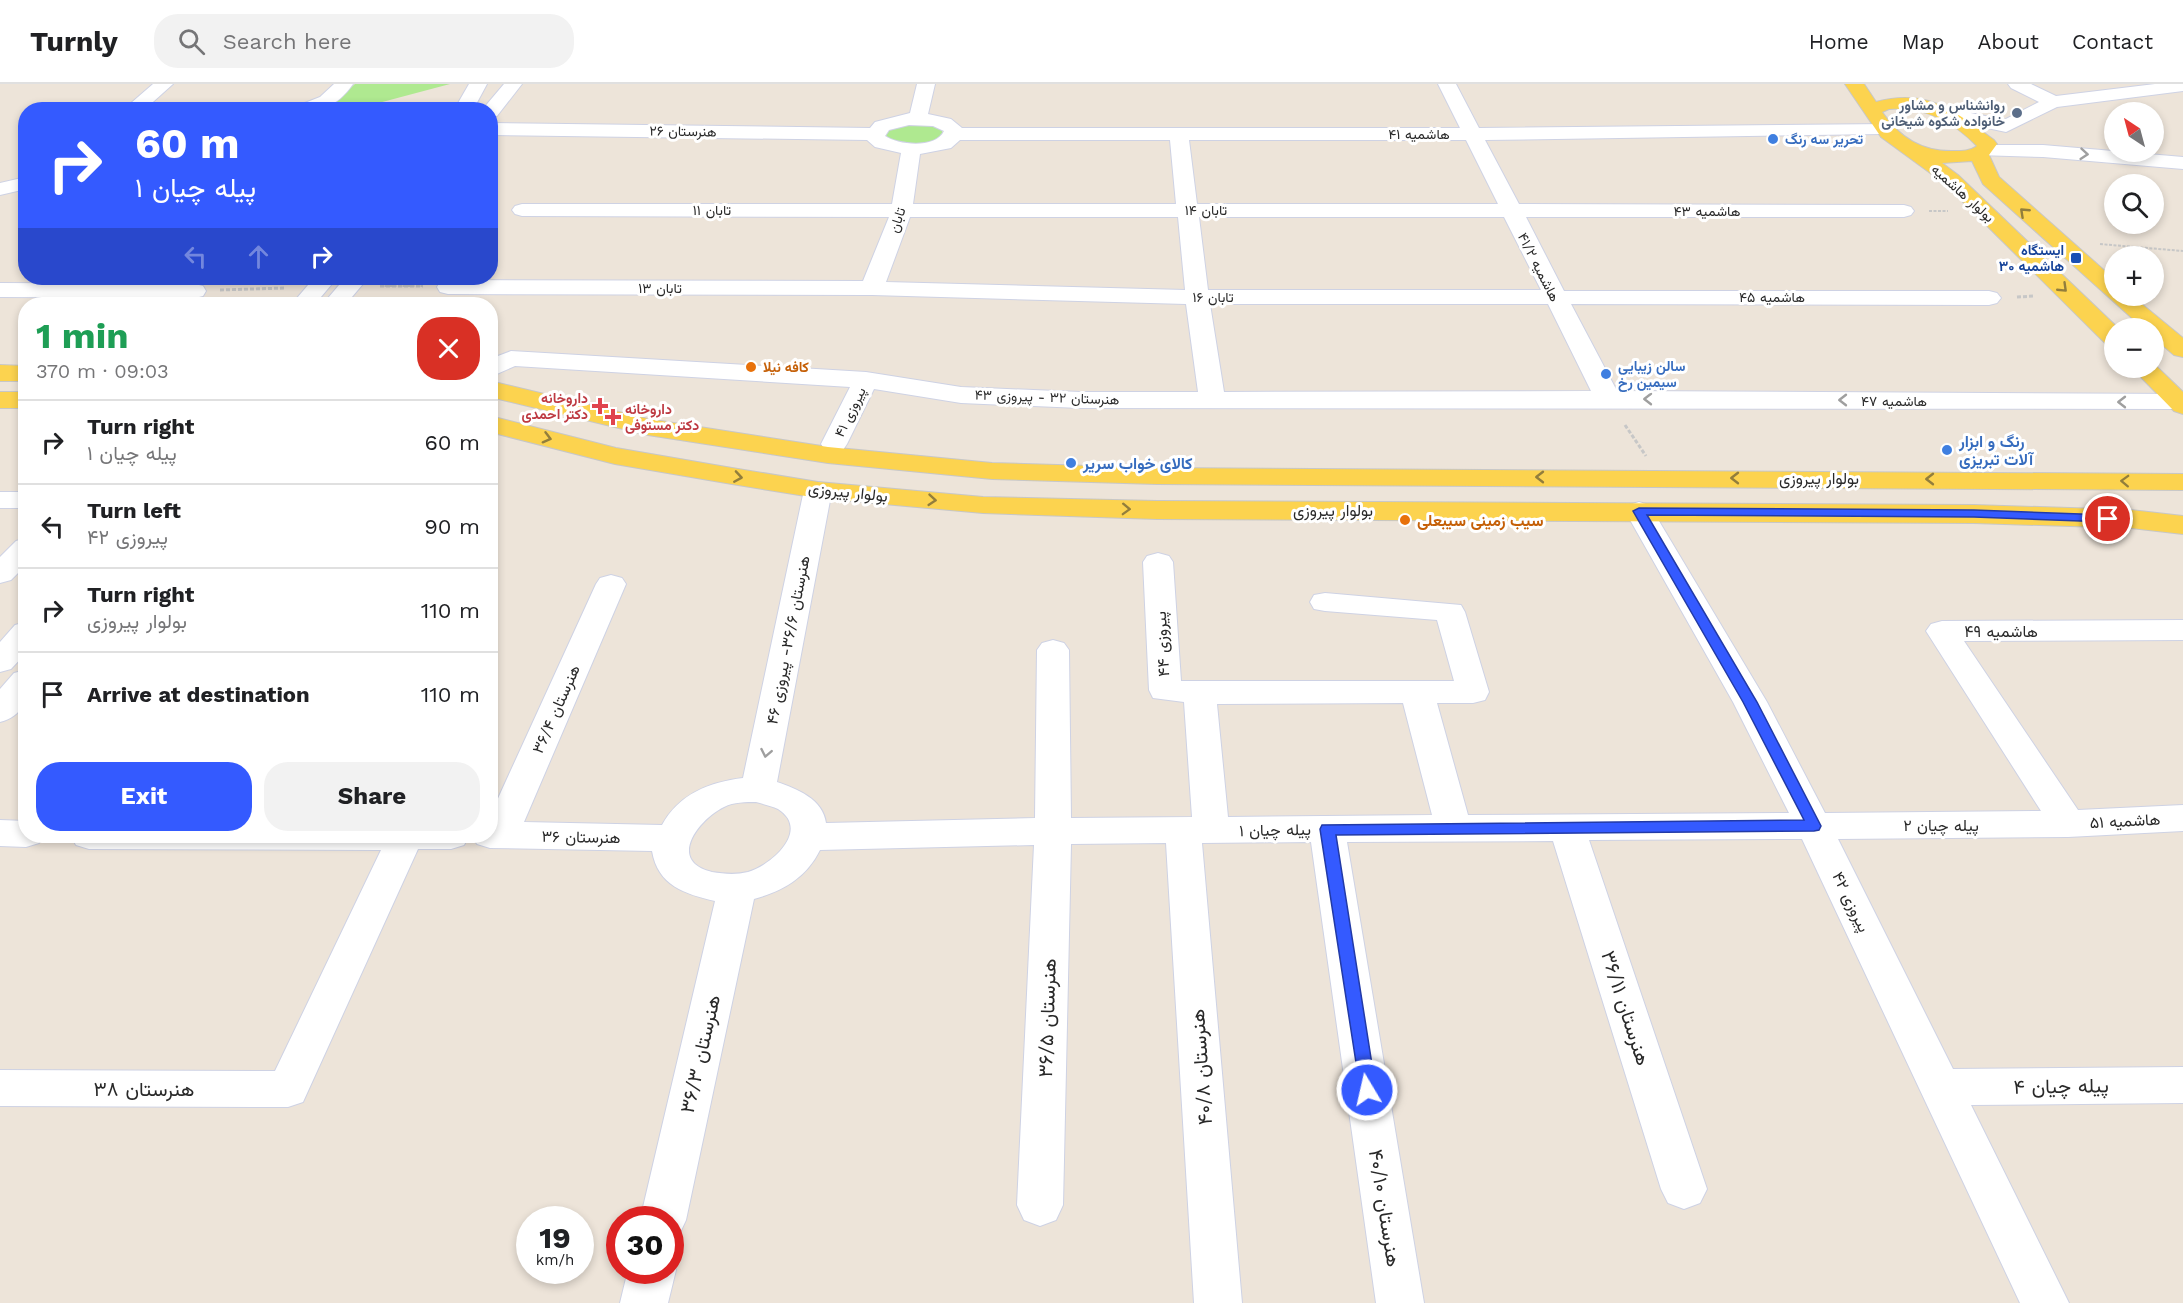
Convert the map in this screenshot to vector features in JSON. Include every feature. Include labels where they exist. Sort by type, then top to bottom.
[{"type":"main road","points":[[1854,84],[1872,110],[1880,106],[1913,104],[1947,114]]},
{"type":"main road","points":[[1891,86],[1913,104]]},
{"type":"main road","name":"بولوار هاشمیه","points":[[1872,110],[1896,143],[1911,150],[1951,179],[2104,328]]},
{"type":"main road","name":"بولوار هاشمیه","points":[[1947,114],[1987,144],[1982,152],[1990,180],[2104,283]]},
{"type":"main road","points":[[1911,150],[1953,157],[1982,152]]},
{"type":"main road","points":[[2131,306],[2183,350]]},
{"type":"main road","points":[[0,374],[18,374]]},
{"type":"main road","points":[[2155,378],[2182,404]]},
{"type":"main road","name":"بولوار پیروزی","points":[[498,391],[648,427],[759,446],[828,456],[992,471],[1169,476],[1660,477],[2183,482]]},
{"type":"main road","points":[[0,400],[18,400]]},
{"type":"main road","name":"بولوار پیروزی","points":[[498,426],[615,456],[818,490],[983,505],[1157,510],[1974,514],[2131,519],[2183,525]]},
{"type":"street","points":[[142,102],[164,84]]},
{"type":"street","points":[[324,102],[344,84]]},
{"type":"street","points":[[468,102],[478,84]]},
{"type":"street","points":[[498,102],[513,84]]},
{"type":"street","points":[[918,119],[926,84]]},
{"type":"street","name":"هاشمیه ۴۱/۲","points":[[1447,84],[1608,399]]},
{"type":"street","points":[[2017,84],[2053,102]]},
{"type":"street","points":[[1947,114],[2006,126],[2053,102],[2183,86]]},
{"type":"street","points":[[918,119],[945,123],[954,130],[954,134],[948,141],[940,144],[911,149],[878,141],[875,134],[890,123],[918,119]]},
{"type":"street","points":[[2006,126],[2006,132],[2017,141],[2043,151]]},
{"type":"street","name":"هاشمیه ۴۱","points":[[954,134],[1471,134],[1883,128]]},
{"type":"street","name":"هنرستان ۲۶","points":[[498,129],[875,134]]},
{"type":"street","points":[[1179,134],[1186,210],[1212,399]]},
{"type":"street","name":"تابان","points":[[873,288],[902,210],[911,149]]},
{"type":"street","points":[[1982,152],[2043,151],[2183,163]]},
{"type":"street","points":[[0,189],[18,185]]},
{"type":"street","points":[[0,200],[18,203]]},
{"type":"street","name":"تابان ۱۱","points":[[522,210],[902,210]]},
{"type":"street","name":"تابان ۱۴","points":[[902,210],[1510,211]]},
{"type":"street","name":"هاشمیه ۴۳","points":[[1510,211],[1904,211]]},
{"type":"street","points":[[340,297],[351,285]]},
{"type":"street","name":"تابان ۱۳","points":[[448,287],[873,288]]},
{"type":"street","name":"تابان ۱۶","points":[[873,288],[1197,297],[1554,296]]},
{"type":"street","points":[[0,290],[195,291]]},
{"type":"street","name":"هاشمیه ۴۵","points":[[1554,296],[1989,298]]},
{"type":"street","name":"هنرستان ۳۲ - پیروزی ۴۳","points":[[498,365],[511,358],[866,380],[961,395],[1080,400],[1608,399]]},
{"type":"street","name":"پیروزی ۴۱","points":[[834,444],[866,380]]},
{"type":"street","name":"هاشمیه ۴۷","points":[[1608,399],[2182,404]]},
{"type":"street","name":"هنرستان ۳۶/۶- پیروزی ۴۶","points":[[758,789],[818,490]]},
{"type":"street","points":[[0,500],[18,500]]},
{"type":"street","name":"پیروزی ۴۲","points":[[1639,511],[1750,702],[1814,826],[2044,1303]]},
{"type":"street","points":[[0,574],[18,555]]},
{"type":"street","name":"پیروزی ۴۴","points":[[1158,562],[1165,690],[1200,693]]},
{"type":"street","name":"هنرستان ۳۶/۴","points":[[498,829],[611,584]]},
{"type":"street","points":[[1200,693],[1473,692],[1450,612],[1325,602]]},
{"type":"street","name":"هاشمیه ۴۹","points":[[2068,824],[1942,631],[2183,630]]},
{"type":"street","points":[[0,662],[18,641]]},
{"type":"street","name":"هنرستان ۳۶/۵","points":[[1040,1205],[1053,831],[1053,650]]},
{"type":"street","points":[[0,711],[18,690]]},
{"type":"street","points":[[1417,692],[1453,828]]},
{"type":"street","name":"هنرستان ۴۰/۸","points":[[1200,693],[1197,830],[1218,1303]]},
{"type":"street","points":[[758,789],[777,793],[792,800],[803,810],[809,823],[809,837],[803,852],[792,865],[777,876],[737,889],[713,888],[693,881],[678,870],[671,855],[671,838],[687,815],[713,796],[736,790],[758,789]]},
{"type":"street","name":"هاشمیه ۵۱","points":[[2068,824],[2183,818]]},
{"type":"street","points":[[2068,824],[2183,839]]},
{"type":"street","name":"پیله چیان ۲","points":[[1814,826],[2068,824]]},
{"type":"street","name":"پیله چیان ۱","points":[[809,837],[1053,831],[1814,826]]},
{"type":"street","name":"هنرستان ۳۶/۱۱","points":[[1567,828],[1684,1189]]},
{"type":"street","name":"هنرستان ۴۰/۱۰","points":[[1327,829],[1400,1303]]},
{"type":"street","points":[[0,833],[18,834]]},
{"type":"street","name":"هنرستان ۳۶","points":[[498,835],[671,838]]},
{"type":"street","name":"هنرستان ۳۸","points":[[0,1088],[288,1089],[403,843]]},
{"type":"street","name":"هنرستان ۳۶/۳","points":[[666,1206],[737,889]]},
{"type":"street","name":"پیله چیان ۴","points":[[1940,1087],[2183,1085]]},
{"type":"street","points":[[644,1303],[649,1284]]},
{"type":"path","points":[[1904,211],[1984,212]]},
{"type":"path","points":[[2054,240],[2183,251]]},
{"type":"path","points":[[417,285],[448,287]]},
{"type":"path","points":[[195,291],[315,290]]},
{"type":"path","points":[[1989,298],[2070,295]]},
{"type":"path","points":[[1608,399],[1660,477]]},
{"type":"green space","points":[[355,84],[450,84],[382,102],[335,102]]},
{"type":"green space","points":[[924,123],[941,128],[943,134],[931,142],[915,145],[899,143],[886,136],[888,131],[897,126]]},
{"type":"place","name":"روانشناس و مشاور خانواده شکوه شیخانی","points":[[2017,113]]},
{"type":"place","name":"تحریر سه رنگ","points":[[1773,139]]},
{"type":"place","name":"ایستگاه هاشمیه ۳۰","points":[[2076,258]]},
{"type":"place","name":"کافه نیلا","points":[[751,367]]},
{"type":"place","name":"سالن زیبایی سیمین رخ","points":[[1606,374]]},
{"type":"place","name":"داروخانه دکتر احمدی","points":[[600,406]]},
{"type":"place","name":"داروخانه دکتر مستوفی","points":[[613,417]]},
{"type":"place","name":"رنگ و ابزار آلات تبریزی","points":[[1947,450]]},
{"type":"place","name":"کالای خواب سریر","points":[[1071,463]]},
{"type":"place","name":"سیب زمینی سیبعلی","points":[[1405,520]]},
{"type":"route","points":[[1367,1090],[1327,829],[1814,826],[1750,702],[1639,511],[1974,514],[2108,519]]}]
